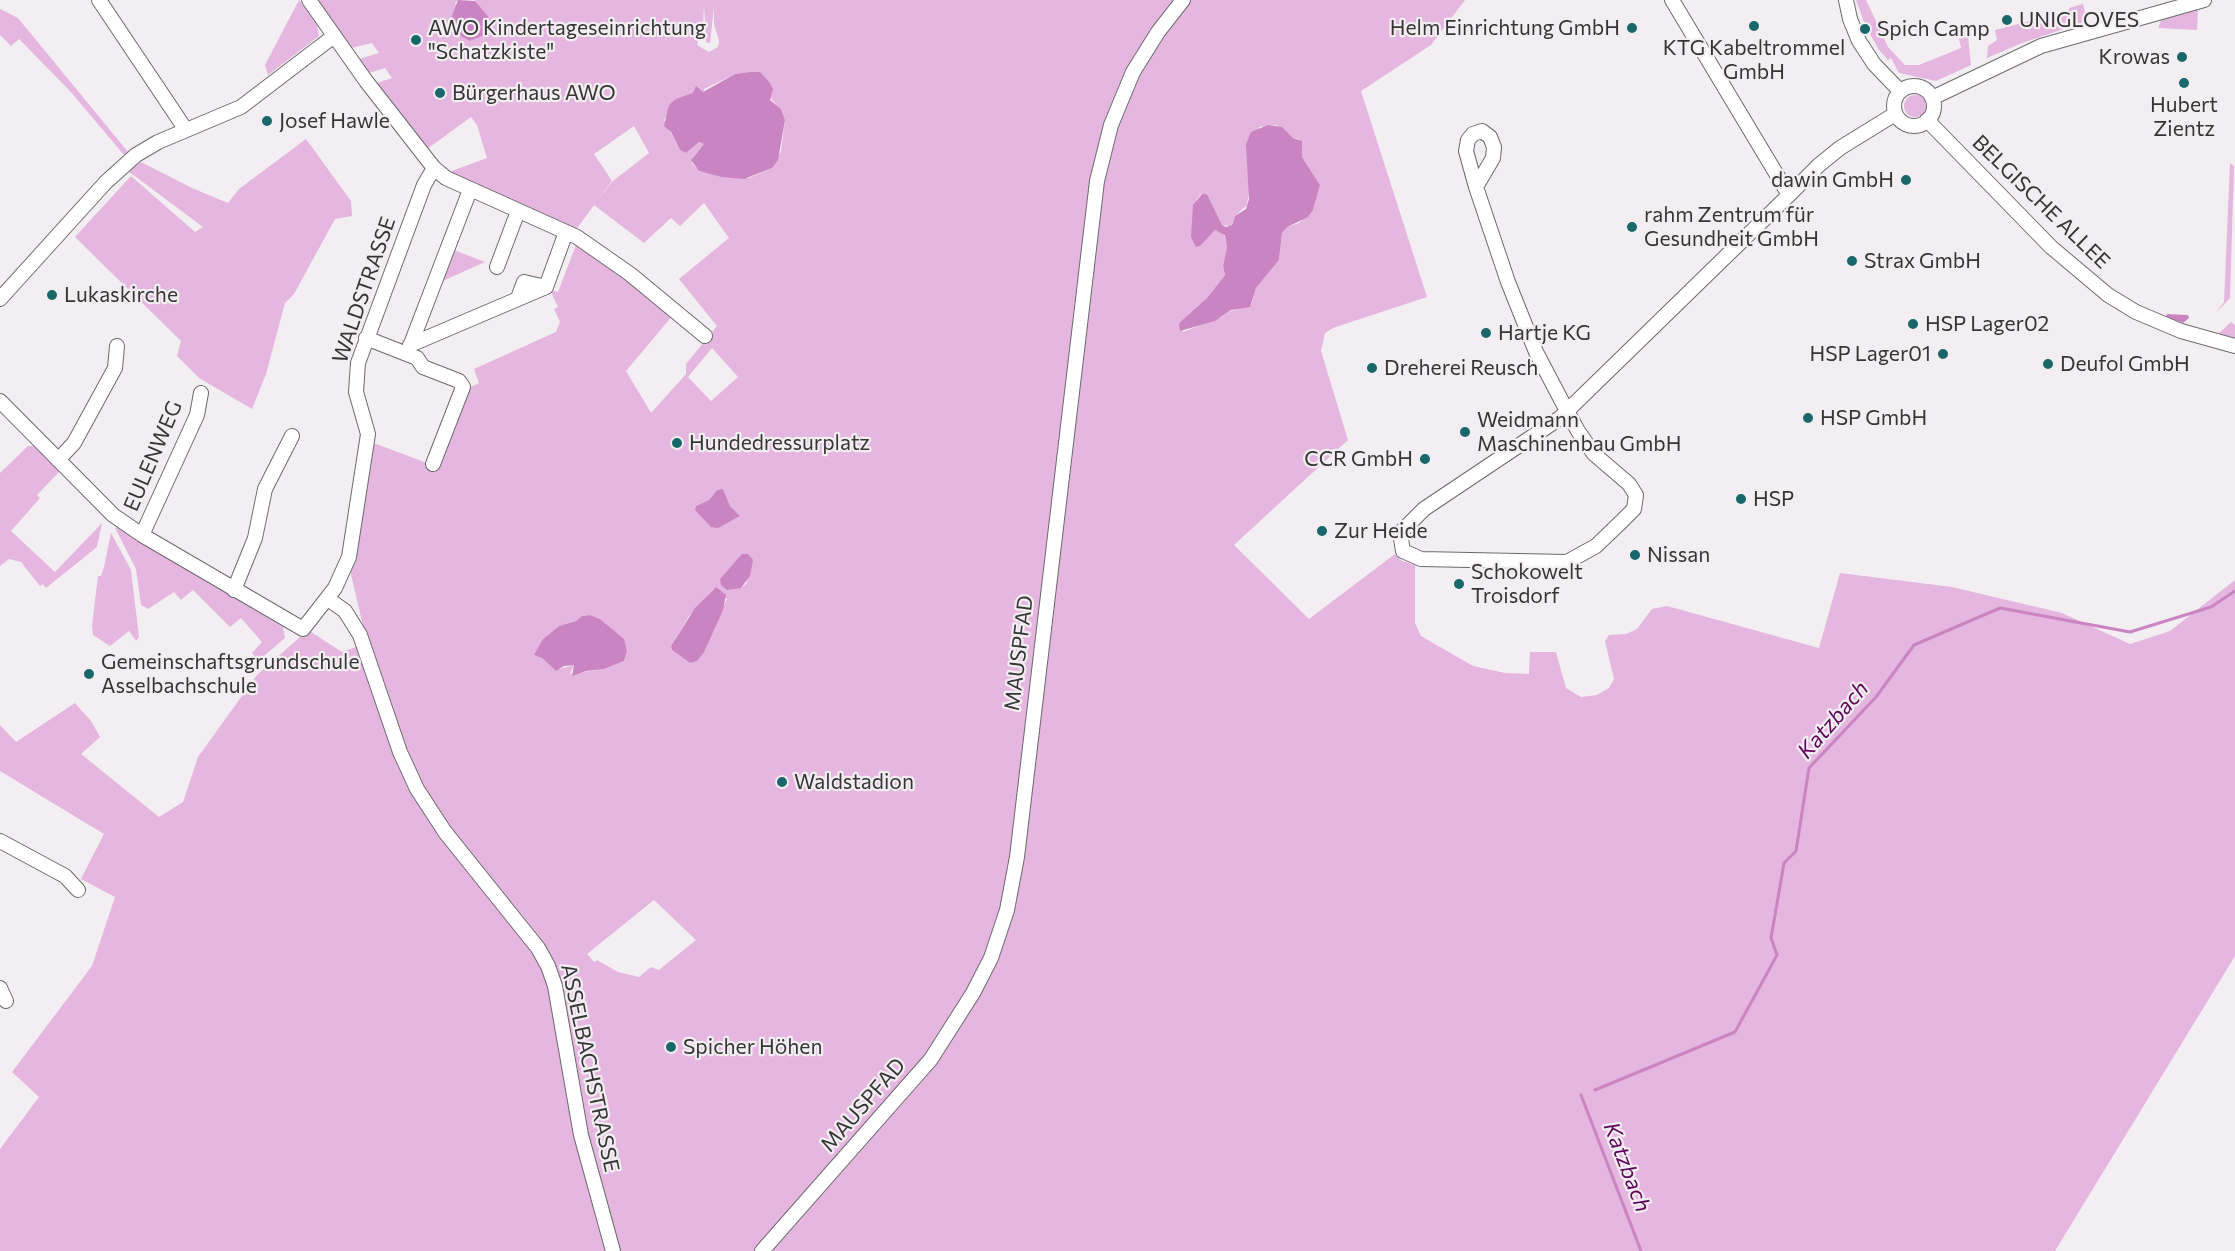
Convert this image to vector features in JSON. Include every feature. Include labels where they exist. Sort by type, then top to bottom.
[{"type":"street","points":[[99,0],[186,130]]},
{"type":"street","points":[[309,0],[434,168],[446,178],[470,190],[566,232],[630,274],[705,336]]},
{"type":"street","name":"MAUSPFAD","points":[[762,1251],[931,1059],[973,993],[991,958],[1007,910],[1017,857],[1097,181],[1111,125],[1129,81],[1147,47],[1182,0]]},
{"type":"street","points":[[1672,0],[1789,195]]},
{"type":"street","points":[[1846,0],[1850,19],[1859,41],[1874,64],[1900,91]]},
{"type":"street","points":[[1932,98],[2041,46],[2205,0]]},
{"type":"street","points":[[0,299],[121,168],[158,142],[241,107],[334,36]]},
{"type":"street","points":[[1918,86],[1932,98],[1933,110],[1927,120],[1912,126],[1902,122],[1895,114],[1894,102],[1900,91],[1918,86]]},
{"type":"street","points":[[1476,188],[1508,282],[1536,352],[1566,411],[1594,454],[1629,484],[1636,495],[1634,509],[1596,546],[1571,560],[1552,563],[1421,559],[1403,551],[1400,533],[1412,519],[1566,411],[1840,148],[1895,114]]},
{"type":"street","name":"BELGISCHE ALLEE","points":[[1927,120],[2051,247],[2108,295],[2162,324],[2234,347]]},
{"type":"street","name":"WALDSTRASSE","points":[[234,590],[303,629],[328,599],[341,578],[349,557],[368,434],[358,403],[355,380],[366,338],[424,185],[434,168]]},
{"type":"street","points":[[409,350],[470,190]]},
{"type":"street","points":[[497,267],[518,211]]},
{"type":"street","points":[[409,350],[518,298],[524,282],[546,287],[566,232]]},
{"type":"street","points":[[366,338],[409,350],[423,367],[459,381],[463,387],[433,464]]},
{"type":"street","points":[[58,460],[78,437],[115,368],[117,346]]},
{"type":"street","name":"EULENWEG","points":[[142,535],[197,415],[201,393]]},
{"type":"street","points":[[0,401],[113,515],[234,590],[255,538],[265,489],[292,436]]},
{"type":"street","name":"ASSELBACHSTRASSE","points":[[328,599],[345,611],[360,635],[396,741],[417,789],[445,832],[538,948],[548,966],[555,986],[581,1136],[613,1251]]},
{"type":"street","points":[[0,841],[65,876],[78,890]]},
{"type":"shaded area","points":[[299,0],[317,25],[319,36],[268,75],[265,65]]},
{"type":"shaded area","points":[[316,0],[458,0],[455,3],[470,41],[492,32],[488,16],[474,0],[1465,0],[1431,45],[1361,91],[1427,297],[1333,328],[1325,333],[1321,351],[1348,440],[1234,545],[1309,619],[1395,554],[1402,561],[1415,565],[1415,623],[1421,636],[1473,666],[1505,673],[1529,674],[1530,652],[1556,652],[1566,688],[1581,697],[1597,695],[1609,688],[1614,679],[1605,641],[1609,635],[1626,634],[1637,629],[1652,609],[1667,606],[1819,648],[1840,573],[1952,587],[2062,613],[2130,644],[2170,631],[2235,580],[2235,956],[2055,1251],[0,1251],[0,1149],[39,1097],[12,1072],[92,966],[115,897],[81,879],[104,834],[0,771],[0,725],[16,742],[75,703],[91,721],[100,737],[81,754],[159,817],[183,802],[198,757],[257,675],[308,630],[342,652],[367,643],[350,570],[371,442],[440,468],[471,387],[479,383],[474,369],[556,332],[560,322],[554,309],[558,307],[550,290],[558,292],[576,245],[653,298],[673,315],[626,371],[651,413],[686,374],[686,364],[717,326],[679,279],[729,238],[704,203],[680,226],[671,218],[644,243],[594,205],[575,231],[449,172],[487,158],[477,125],[471,117],[427,149],[377,83],[392,78],[385,68],[369,73],[359,59],[379,53],[372,43],[351,48]],"holes":[[[704,4],[706,42],[710,43],[714,7],[718,47],[709,52],[697,45],[703,26]],[[748,73],[782,111],[785,120],[781,151],[772,168],[749,178],[721,177],[699,171],[692,163],[692,158],[704,144],[699,142],[686,153],[680,150],[664,120],[668,114],[669,105],[700,91],[704,92],[704,89],[735,74]],[[1276,125],[1293,138],[1299,139],[1302,157],[1320,185],[1313,210],[1299,223],[1287,227],[1282,233],[1279,260],[1256,288],[1251,305],[1228,312],[1222,317],[1183,332],[1179,323],[1207,298],[1225,275],[1223,266],[1227,247],[1224,233],[1215,230],[1198,247],[1196,200],[1201,194],[1207,194],[1222,225],[1231,226],[1235,216],[1247,205],[1259,127]],[[634,126],[649,153],[613,181],[598,200],[612,181],[594,154]],[[712,348],[738,377],[711,401],[688,377]],[[723,489],[730,506],[739,517],[730,521],[695,510],[696,506],[709,500],[717,490]],[[738,560],[751,571],[746,584],[741,588],[720,579]],[[713,589],[727,599],[708,639],[690,663],[672,650],[671,646],[689,616]],[[590,615],[600,619],[623,639],[627,651],[624,661],[604,669],[570,674],[574,665],[555,670],[542,658],[543,639],[559,626],[576,621],[582,616]],[[654,900],[696,940],[659,970],[651,967],[639,977],[618,972],[597,960],[594,962],[587,954]]]},
{"type":"shaded area","points":[[458,0],[475,1],[488,16],[492,32],[470,41],[461,36],[452,16]]},
{"type":"shaded area","points":[[1856,0],[1866,0],[1888,47],[1905,65],[1919,65],[1961,48],[1959,39],[1968,36],[1971,65],[1936,81],[1899,73],[1891,58],[1888,60],[1879,50],[1866,27]]},
{"type":"shaded area","points":[[2083,4],[2086,16],[2081,23],[2022,43],[1987,58],[1988,46],[1997,40],[1995,30],[2069,11],[2069,8]]},
{"type":"shaded area","points":[[0,9],[18,18],[128,152],[124,155],[70,91],[19,39],[11,46],[0,35]]},
{"type":"shaded area","points":[[2198,9],[2197,30],[2158,28],[2162,19]]},
{"type":"shaded area","points":[[760,72],[770,83],[773,89],[770,100],[781,109],[785,120],[778,160],[772,168],[744,179],[721,177],[699,171],[691,160],[704,144],[699,142],[686,153],[680,150],[671,132],[664,126],[669,105],[676,99],[693,93],[696,86],[703,92],[735,74]]},
{"type":"shaded area","points":[[1911,95],[1919,95],[1926,102],[1926,110],[1919,117],[1911,117],[1904,110],[1904,102]]},
{"type":"shaded area","points":[[1268,125],[1282,127],[1293,138],[1302,141],[1302,157],[1320,185],[1313,210],[1308,217],[1287,227],[1282,233],[1279,260],[1256,288],[1250,307],[1231,310],[1215,321],[1180,331],[1179,323],[1207,298],[1225,275],[1223,266],[1227,247],[1225,235],[1215,230],[1200,246],[1196,247],[1191,237],[1193,205],[1202,194],[1207,194],[1222,225],[1226,227],[1232,225],[1235,216],[1246,209],[1249,199],[1246,144],[1251,132]]},
{"type":"shaded area","points":[[306,139],[351,201],[352,216],[335,219],[294,294],[285,303],[266,374],[252,409],[199,378],[177,356],[181,341],[75,237],[131,176],[195,232],[203,227],[128,171],[141,162],[228,203],[239,189]]},
{"type":"shaded area","points":[[2230,163],[2234,166],[2230,298],[2216,313],[2224,302]]},
{"type":"shaded area","points":[[451,249],[485,262],[438,283]]},
{"type":"shaded area","points":[[2167,314],[2188,315],[2189,318],[2183,323],[2166,317]]},
{"type":"shaded area","points":[[2231,322],[2235,325],[2235,339],[2216,336]]},
{"type":"shaded area","points":[[28,446],[36,446],[60,471],[37,495],[40,498],[11,531],[55,572],[102,523],[97,547],[46,588],[43,584],[40,586],[21,562],[9,559],[0,566],[0,473]]},
{"type":"shaded area","points":[[723,489],[730,506],[740,516],[718,528],[711,527],[695,510],[696,506],[709,500],[717,490]]},
{"type":"shaded area","points":[[118,527],[283,627],[285,638],[258,661],[252,653],[262,642],[241,618],[230,627],[193,590],[181,600],[174,592],[148,609],[141,605],[136,569],[115,528]]},
{"type":"shaded area","points":[[111,533],[131,570],[139,637],[136,641],[129,631],[110,646],[93,635],[92,626],[98,576],[101,576],[104,567]]},
{"type":"shaded area","points":[[742,554],[748,554],[753,560],[750,576],[741,588],[727,590],[721,585],[720,579]]},
{"type":"shaded area","points":[[716,587],[726,595],[723,610],[704,652],[697,661],[690,663],[672,650],[671,646],[695,608]]},
{"type":"shaded area","points":[[590,615],[600,619],[624,639],[627,651],[624,661],[604,669],[586,671],[572,676],[574,665],[564,666],[556,671],[542,658],[534,655],[543,639],[559,626]]},
{"type":"waterway","name":"Katzbach","points":[[1595,1090],[1735,1032],[1777,955],[1771,938],[1784,863],[1796,851],[1809,768],[1876,697],[1914,645],[2000,608],[2130,632],[2211,607],[2235,591]]},
{"type":"waterway","name":"Katzbach","points":[[1581,1095],[1641,1251]]},
{"type":"place","name":"UNIGLOVES","points":[[2007,20]]},
{"type":"place","name":"KTG Kabeltrommel GmbH","points":[[1754,26]]},
{"type":"place","name":"Helm Einrichtung GmbH","points":[[1632,28]]},
{"type":"place","name":"Spich Camp","points":[[1865,29]]},
{"type":"place","name":"AWO Kindertageseinrichtung \"Schatzkiste\"","points":[[416,40]]},
{"type":"place","name":"Krowas","points":[[2182,57]]},
{"type":"place","name":"Hubert Zientz","points":[[2184,83]]},
{"type":"place","name":"Bürgerhaus AWO","points":[[440,93]]},
{"type":"place","name":"Josef Hawle","points":[[267,121]]},
{"type":"place","name":"dawin GmbH","points":[[1906,180]]},
{"type":"place","name":"rahm Zentrum für Gesundheit GmbH","points":[[1632,227]]},
{"type":"place","name":"Strax GmbH","points":[[1852,261]]},
{"type":"place","name":"Lukaskirche","points":[[52,295]]},
{"type":"place","name":"HSP Lager02","points":[[1913,324]]},
{"type":"place","name":"Hartje KG","points":[[1486,333]]},
{"type":"place","name":"HSP Lager01","points":[[1943,354]]},
{"type":"place","name":"Deufol GmbH","points":[[2048,364]]},
{"type":"place","name":"Dreherei Reusch","points":[[1372,368]]},
{"type":"place","name":"HSP GmbH","points":[[1808,418]]},
{"type":"place","name":"Weidmann Maschinenbau GmbH","points":[[1465,432]]},
{"type":"place","name":"Hundedressurplatz","points":[[677,443]]},
{"type":"place","name":"CCR GmbH","points":[[1425,459]]},
{"type":"place","name":"HSP","points":[[1741,499]]},
{"type":"place","name":"Zur Heide","points":[[1322,531]]},
{"type":"place","name":"Nissan","points":[[1635,555]]},
{"type":"place","name":"Schokowelt Troisdorf","points":[[1459,584]]},
{"type":"place","name":"Gemeinschaftsgrundschule Asselbachschule","points":[[89,674]]},
{"type":"place","name":"Waldstadion","points":[[782,782]]},
{"type":"place","name":"Spicher Höhen","points":[[671,1047]]}]
